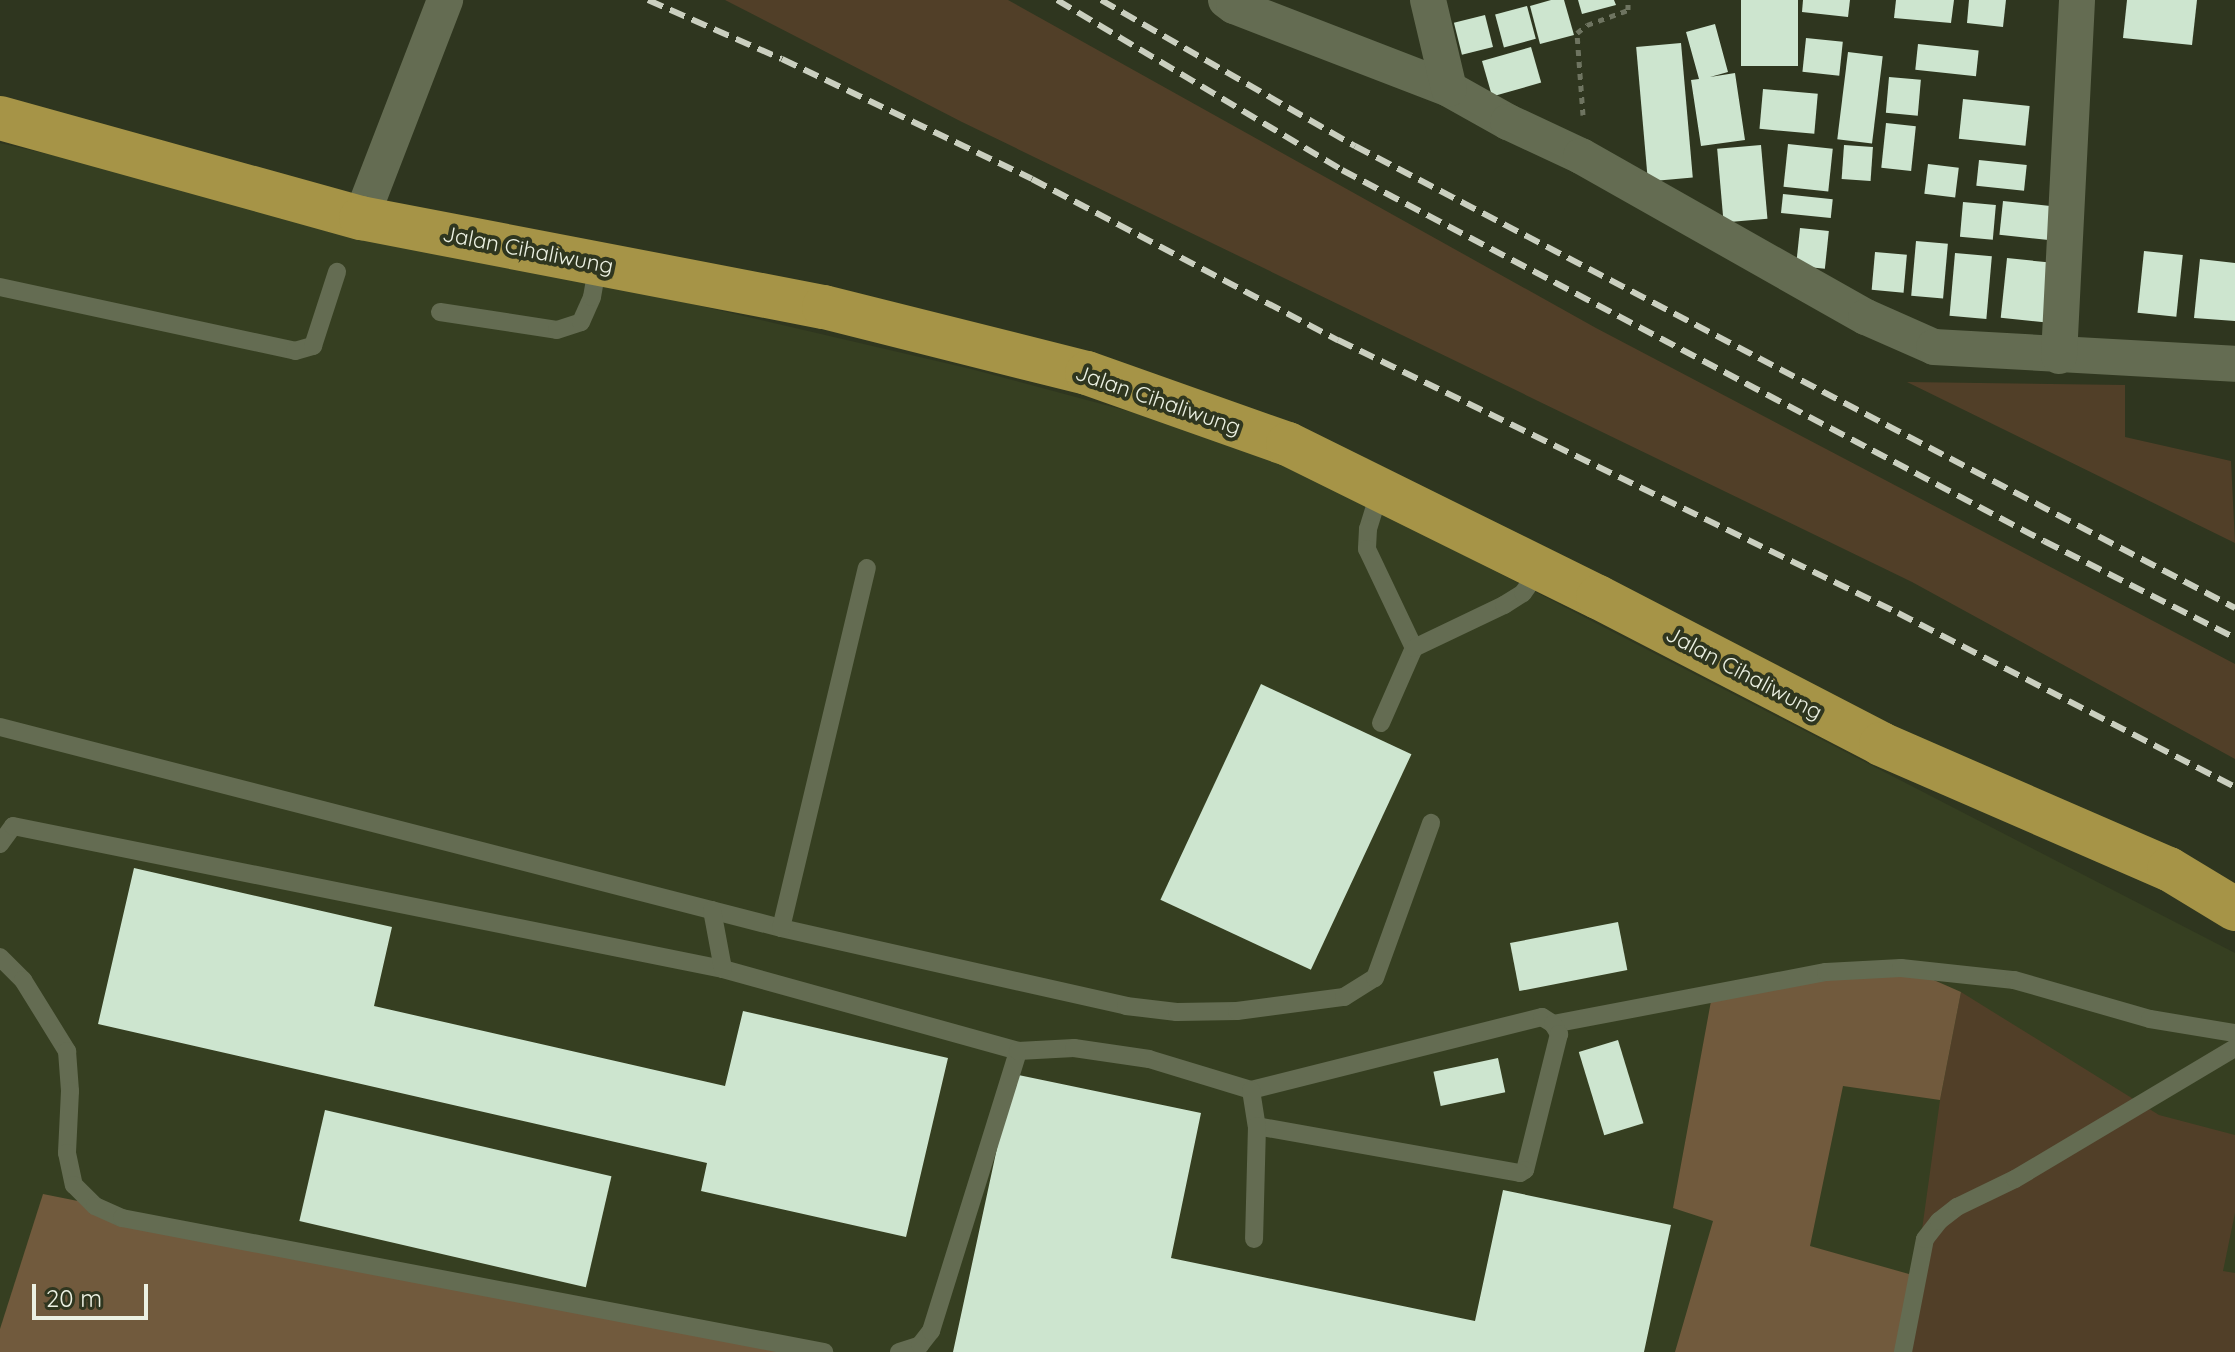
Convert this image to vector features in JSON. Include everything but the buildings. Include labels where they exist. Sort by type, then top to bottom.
[{"type":"highway","name":"Jalan Cihaliwung","points":[[0,118],[361,218],[824,307],[1087,373],[1288,444],[1881,744],[2169,869],[2235,909]]},
{"type":"street","points":[[361,218],[445,0]]},
{"type":"street","points":[[1226,0],[1234,6],[1449,89],[1508,122],[1581,156],[1853,310],[1934,347],[2235,364]]},
{"type":"street","points":[[1428,0],[1449,89]]},
{"type":"street","points":[[2059,356],[2077,0]]},
{"type":"lane","points":[[440,312],[557,330],[581,322],[592,297],[598,264]]},
{"type":"lane","points":[[0,287],[295,351],[313,346],[337,272]]},
{"type":"lane","points":[[1380,490],[1368,529],[1367,549],[1414,648]]},
{"type":"lane","points":[[781,928],[867,568]]},
{"type":"lane","points":[[1381,723],[1414,648],[1504,605],[1523,593],[1539,570]]},
{"type":"lane","points":[[0,727],[781,928],[1126,1006],[1177,1012],[1237,1011],[1344,997],[1375,978],[1431,823]]},
{"type":"lane","points":[[0,844],[13,826],[723,969],[1018,1051],[1074,1048],[1149,1059],[1251,1090],[1542,1017],[1553,1024],[1559,1034],[1525,1170],[1520,1173],[1257,1126]]},
{"type":"lane","points":[[712,910],[723,969]]},
{"type":"lane","points":[[0,957],[23,980],[67,1051],[70,1091],[67,1153],[74,1185],[95,1206],[122,1218],[824,1352]]},
{"type":"lane","points":[[1553,1024],[1826,972],[1901,968],[2014,980],[2150,1019],[2235,1033]]},
{"type":"lane","points":[[1903,1352],[1925,1239],[1939,1221],[1957,1207],[2015,1179],[2235,1048]]},
{"type":"lane","points":[[899,1352],[920,1345],[931,1331],[1018,1051]]},
{"type":"lane","points":[[1251,1090],[1257,1126],[1254,1239]]},
{"type":"path","points":[[1581,156],[1584,102],[1577,33],[1587,25],[1628,10],[1628,0]]},
{"type":"shaded area","points":[[725,0],[1008,0],[1596,328],[2235,664],[2235,759],[1912,582],[962,122]]},
{"type":"shaded area","points":[[0,143],[971,369],[1247,443],[2235,953],[2235,1352],[0,1352]]},
{"type":"shaded area","points":[[1907,382],[2125,385],[2125,437],[2231,461],[2235,543]]},
{"type":"shaded area","points":[[1902,966],[1961,992],[1940,1100],[1843,1086],[1810,1246],[1916,1276],[1905,1352],[1675,1352],[1713,1221],[1673,1208],[1711,1001]]},
{"type":"shaded area","points":[[1961,992],[2159,1115],[2235,1135],[2235,1213],[2223,1271],[2235,1273],[2235,1352],[1905,1352],[1940,1100]]},
{"type":"shaded area","points":[[43,1194],[828,1352],[0,1352],[0,1329]]},
{"type":"railway","points":[[648,0],[782,59],[1032,179],[1338,340],[1898,613],[2235,787]]},
{"type":"railway","points":[[1057,0],[1342,170],[2044,541],[2235,638]]},
{"type":"railway","points":[[1101,0],[1355,146],[2235,608]]}]
